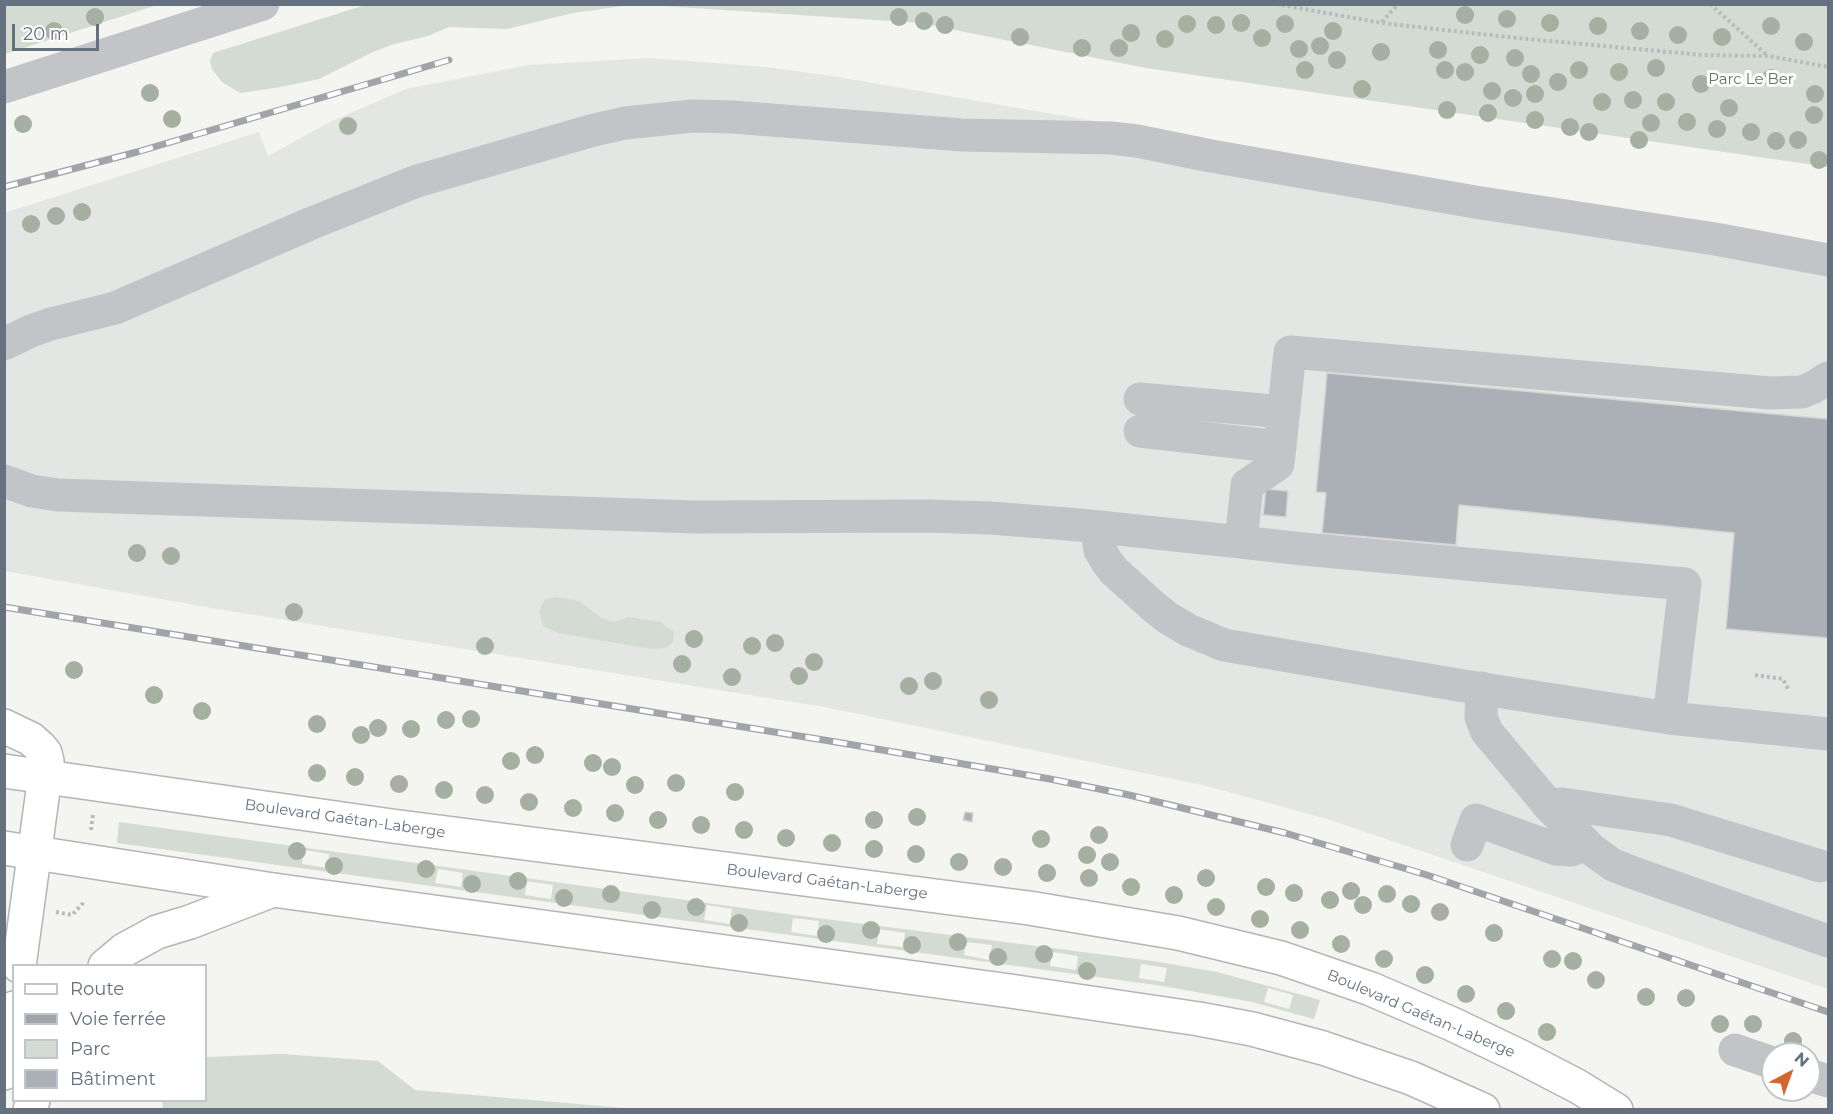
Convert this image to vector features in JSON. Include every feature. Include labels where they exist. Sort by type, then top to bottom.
[{"type":"main road","points":[[4,726],[31,739],[45,753],[47,761],[46,778],[20,850],[20,964]]},
{"type":"main road","name":"Boulevard Gaétan-Laberge","points":[[4,771],[392,826],[1029,908],[1178,933],[1281,958],[1371,989],[1521,1057],[1577,1086],[1616,1110]]},
{"type":"main road","points":[[20,850],[273,890],[1199,1019],[1252,1029],[1359,1060],[1411,1078],[1483,1110]]},
{"type":"main road","points":[[107,964],[124,950],[157,932],[190,922],[273,890]]},
{"type":"main road","points":[[4,1073],[12,1021]]},
{"type":"street","points":[[4,87],[262,4]]},
{"type":"street","points":[[4,344],[51,324],[115,308],[312,222],[417,181],[594,130],[625,123],[693,116],[733,117],[962,135],[1111,138],[1137,141],[1475,202],[1715,239],[1828,260]]},
{"type":"street","points":[[1241,542],[1247,485],[1278,464],[1290,352],[1770,393],[1802,392],[1828,378]]},
{"type":"street","points":[[1140,399],[1284,412]]},
{"type":"street","points":[[1140,431],[1280,447]]},
{"type":"street","points":[[4,481],[32,491],[68,496],[695,517],[990,518],[1685,584],[1669,718]]},
{"type":"street","points":[[1100,527],[1098,538],[1101,550],[1114,571],[1168,618],[1188,630],[1224,645],[1669,718],[1828,734]]},
{"type":"street","points":[[1482,688],[1480,710],[1483,725],[1497,745],[1583,843],[1613,865],[1828,941]]},
{"type":"street","points":[[1548,805],[1562,804],[1671,820],[1820,866]]},
{"type":"street","points":[[1467,845],[1476,820],[1556,849],[1571,850],[1583,843]]},
{"type":"street","points":[[1735,1050],[1761,1059]]},
{"type":"path","points":[[1276,4],[1382,23],[1702,55],[1768,56],[1828,67]]},
{"type":"path","points":[[1382,23],[1398,4]]},
{"type":"path","points":[[1710,4],[1768,56]]},
{"type":"path","points":[[1755,675],[1784,679],[1788,689]]},
{"type":"path","points":[[91,835],[94,807]]},
{"type":"path","points":[[72,915],[85,901]]},
{"type":"shaded area","points":[[649,58],[766,67],[832,76],[1828,247],[1828,989],[1327,819],[1207,786],[824,707],[217,609],[5,571],[4,213],[259,132],[268,156],[332,121],[406,89],[528,65]]},
{"type":"green space","points":[[5,4],[157,4],[157,5],[5,54]]},
{"type":"green space","points":[[365,5],[630,5],[573,13],[507,29],[449,27],[428,36],[394,44],[373,52],[319,79],[281,87],[240,93],[222,82],[212,69],[210,61],[213,53]]},
{"type":"green space","name":"Parc Le Ber","points":[[649,5],[1828,5],[1828,167],[1146,68],[920,23]]},
{"type":"green space","points":[[557,597],[579,601],[600,617],[614,622],[628,617],[660,622],[674,632],[673,642],[666,648],[651,649],[558,633],[543,626],[539,611],[545,599]]},
{"type":"green space","points":[[119,822],[794,915],[1153,961],[1217,972],[1320,1000],[1314,1019],[1252,1002],[1163,986],[117,843]],"holes":[[[304,850],[329,854],[328,868],[302,864]],[[438,869],[463,873],[461,887],[435,883]],[[527,881],[553,885],[551,899],[525,895]],[[707,905],[732,909],[730,924],[704,920]],[[793,918],[819,921],[817,936],[791,932]],[[879,929],[905,933],[903,947],[877,944]],[[966,942],[992,945],[989,960],[964,955]],[[1052,952],[1078,956],[1076,970],[1050,966]],[[1141,964],[1167,968],[1164,982],[1139,978]],[[1268,988],[1293,995],[1289,1009],[1264,1002]]]},
{"type":"green space","points":[[282,1054],[378,1061],[415,1090],[636,1109],[163,1109],[162,1102],[207,1102],[207,1057]]},
{"type":"building","points":[[1327,373],[1828,419],[1828,638],[1726,629],[1734,533],[1459,505],[1456,545],[1322,533],[1326,493],[1316,492]]},
{"type":"building","points":[[1266,489],[1288,491],[1286,517],[1263,515]]},
{"type":"building","points":[[965,812],[973,813],[972,822],[963,820]]},
{"type":"railway","points":[[4,187],[137,152],[449,60]]},
{"type":"railway","points":[[4,607],[836,742],[1129,795],[1285,833],[1427,875],[1828,1012]]}]
